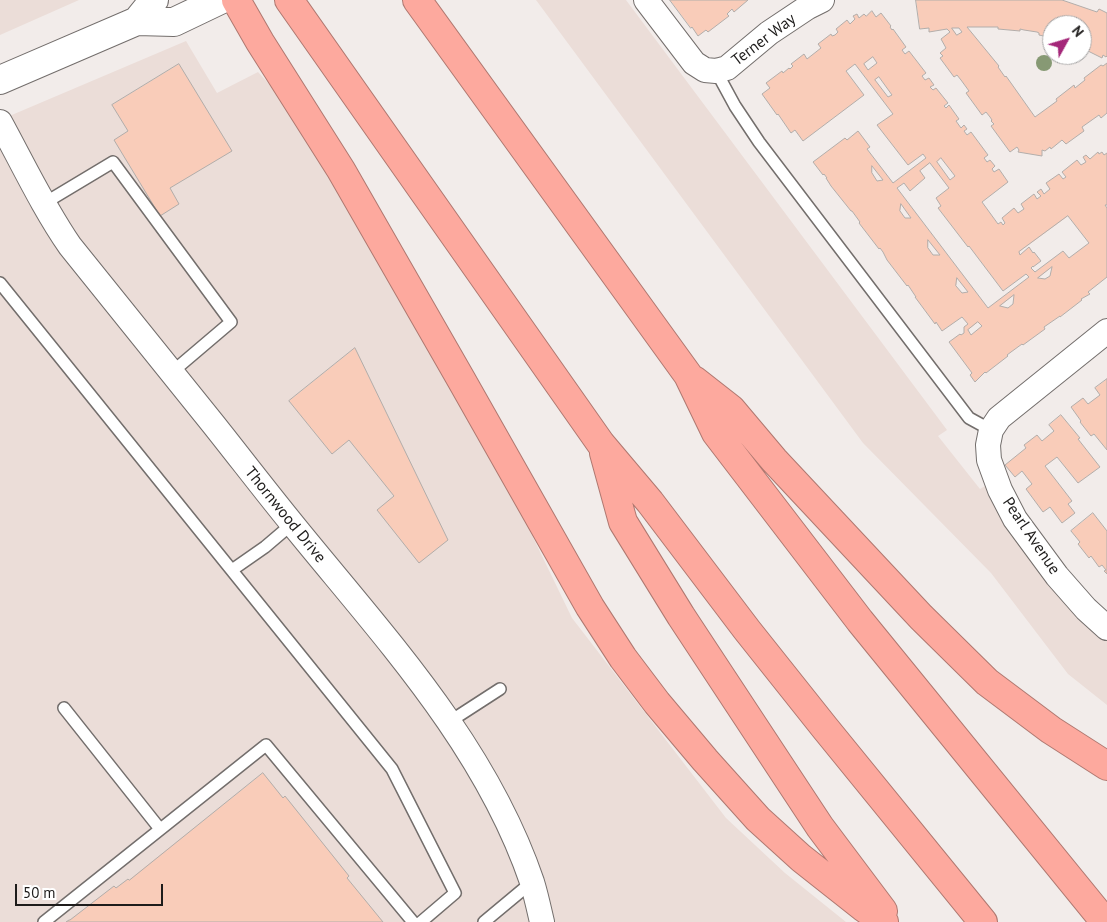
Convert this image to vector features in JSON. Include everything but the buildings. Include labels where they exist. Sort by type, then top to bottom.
[{"type":"highway","points":[[236,0],[260,42],[341,170],[590,608],[623,658],[657,703],[758,819],[801,858],[884,922]]},
{"type":"highway","points":[[416,0],[688,375],[716,433],[860,621],[1105,922]]},
{"type":"highway","points":[[296,11],[601,444],[650,502],[801,698],[983,922]]},
{"type":"highway","points":[[688,375],[731,409],[774,460],[921,617],[987,682],[1050,730],[1107,766]]},
{"type":"highway","points":[[601,444],[623,522],[681,616],[820,827],[892,922]]},
{"type":"street","points":[[137,21],[154,0]]},
{"type":"street","points":[[0,80],[137,21],[174,22],[220,0]]},
{"type":"street","name":"Terner Way","points":[[646,0],[694,63],[705,70],[716,71],[727,68],[769,33],[822,0]]},
{"type":"street","name":"Thornwood Drive","points":[[0,122],[43,204],[70,246],[422,684],[450,722],[484,777],[506,818],[532,882],[542,922]]},
{"type":"street","points":[[991,430],[999,418],[1107,331]]},
{"type":"street","name":"Pearl Avenue","points":[[991,430],[988,445],[989,460],[1000,490],[1016,519],[1057,576],[1086,609],[1107,628]]},
{"type":"lane","points":[[716,71],[735,106],[759,142],[969,418],[991,430]]},
{"type":"lane","points":[[43,204],[113,162],[231,322],[171,373]]},
{"type":"lane","points":[[0,283],[392,769],[455,893],[421,922]]},
{"type":"lane","points":[[232,570],[265,547],[292,524]]},
{"type":"lane","points":[[450,722],[500,689]]},
{"type":"lane","points":[[64,708],[160,829]]},
{"type":"lane","points":[[44,922],[266,745],[413,922]]},
{"type":"lane","points":[[484,922],[532,882]]},
{"type":"shaded area","points":[[0,0],[79,0],[0,35]]},
{"type":"shaded area","points":[[536,0],[626,0],[947,430],[938,436],[980,489],[985,486],[1016,530],[1107,638],[1107,705],[1068,674],[991,573],[863,443]]},
{"type":"shaded area","points":[[186,41],[217,93],[258,72],[347,169],[457,380],[572,618],[726,818],[785,873],[846,922],[0,922],[0,120]]}]
